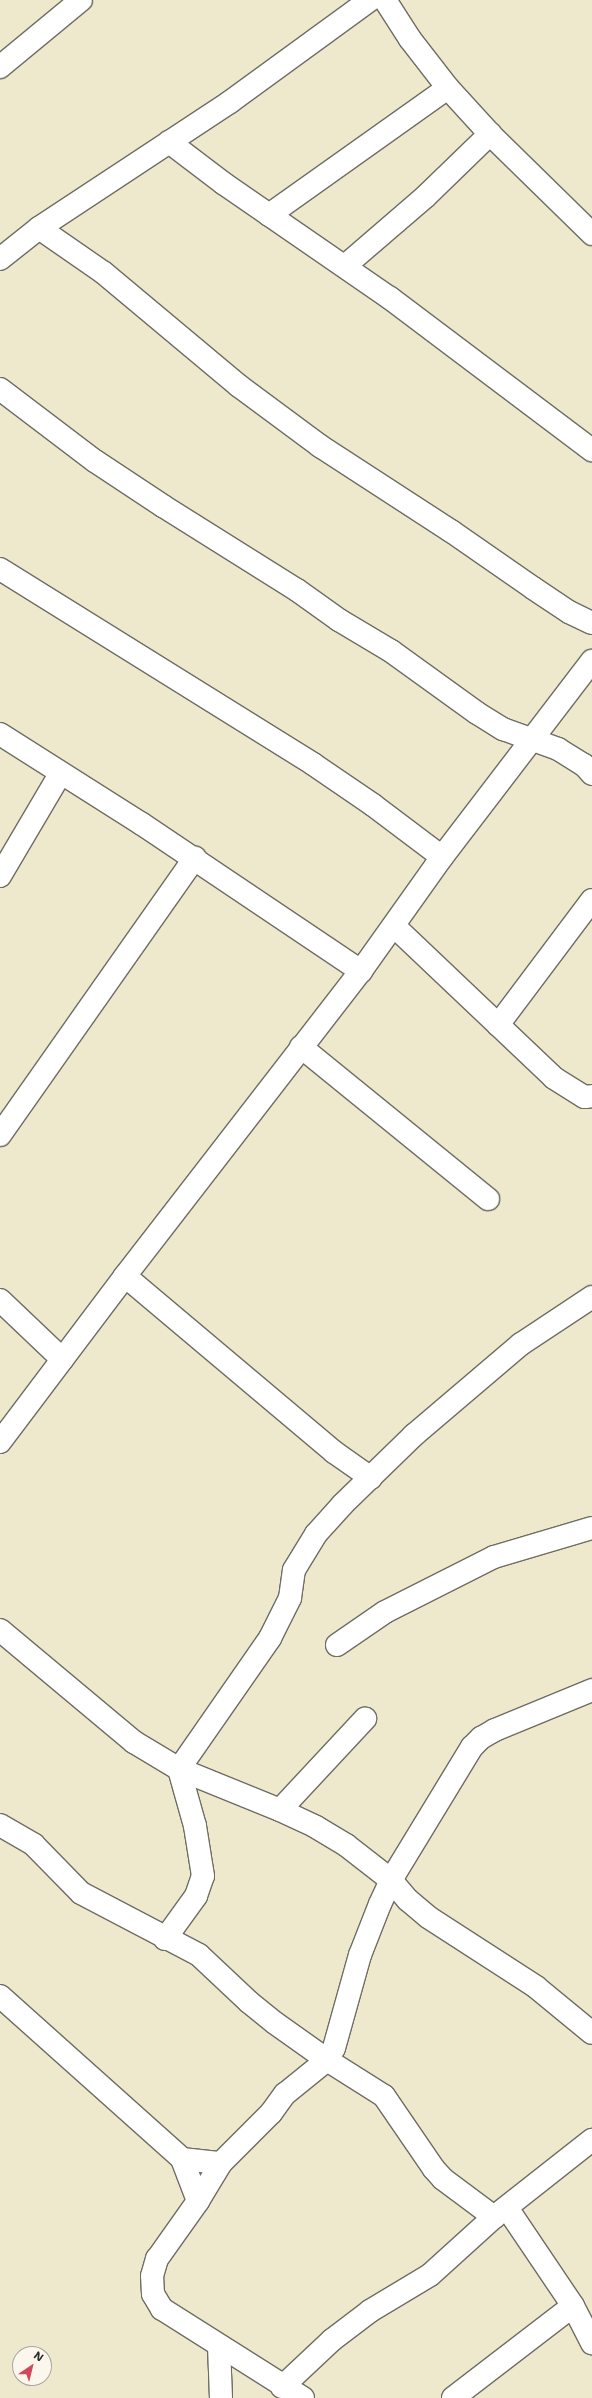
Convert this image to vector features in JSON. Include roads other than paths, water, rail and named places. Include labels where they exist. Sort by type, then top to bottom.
[{"type":"street","points":[[0,67],[81,0]]},
{"type":"street","points":[[0,259],[40,228],[230,102],[370,0]]},
{"type":"street","points":[[385,0],[410,39],[448,88],[490,134],[592,234]]},
{"type":"street","points":[[268,215],[448,88]]},
{"type":"street","points":[[346,265],[425,197],[490,134]]},
{"type":"street","points":[[169,142],[268,215],[346,265],[592,450]]},
{"type":"street","points":[[40,228],[104,274],[239,386],[308,437],[451,531],[533,588],[592,623]]},
{"type":"street","points":[[0,389],[95,461],[163,506],[297,590],[339,620],[391,651],[477,713],[503,729],[558,749],[584,765],[592,774]]},
{"type":"street","points":[[0,569],[312,764],[373,805],[442,857]]},
{"type":"street","points":[[2,1434],[62,1359],[361,971],[442,857],[592,661]]},
{"type":"street","points":[[0,734],[60,774],[195,858],[361,971]]},
{"type":"street","points":[[0,876],[60,774]]},
{"type":"street","points":[[0,1135],[195,858]]},
{"type":"street","points":[[498,1025],[592,900]]},
{"type":"street","points":[[394,926],[554,1078],[585,1097],[592,1096]]},
{"type":"street","points":[[302,1047],[488,1199]]},
{"type":"street","points":[[125,1276],[334,1452],[371,1478]]},
{"type":"street","points":[[165,1938],[196,1896],[203,1876],[195,1826],[180,1769],[270,1638],[290,1598],[294,1570],[316,1534],[343,1504],[414,1434],[521,1344],[592,1297]]},
{"type":"street","points":[[0,1300],[62,1359]]},
{"type":"street","points":[[337,1645],[385,1612],[494,1557],[592,1528]]},
{"type":"street","points":[[0,1630],[134,1742],[180,1769],[280,1810],[316,1827],[346,1845],[392,1880],[408,1900],[428,1917],[536,1987],[592,2033]]},
{"type":"street","points":[[308,2362],[302,2397],[282,2387],[162,2309],[153,2294],[152,2276],[157,2259],[198,2201],[221,2163],[271,2113],[285,2094],[327,2060],[339,2036],[360,1955],[392,1880],[458,1767],[481,1738],[495,1730],[592,1690]]},
{"type":"street","points":[[280,1810],[364,1719]]},
{"type":"street","points":[[0,1826],[34,1846],[81,1893],[165,1938],[178,1942],[199,1955],[249,2002],[327,2060],[384,2096],[434,2170],[443,2179],[501,2213],[573,2306],[592,2343]]},
{"type":"street","points":[[0,1996],[182,2159],[198,2201]]},
{"type":"street","points":[[282,2387],[308,2362],[370,2311],[430,2275],[501,2213],[592,2140]]},
{"type":"street","points":[[182,2159],[221,2163]]},
{"type":"street","points":[[453,2398],[573,2306]]},
{"type":"street","points":[[219,2346],[221,2398]]}]
